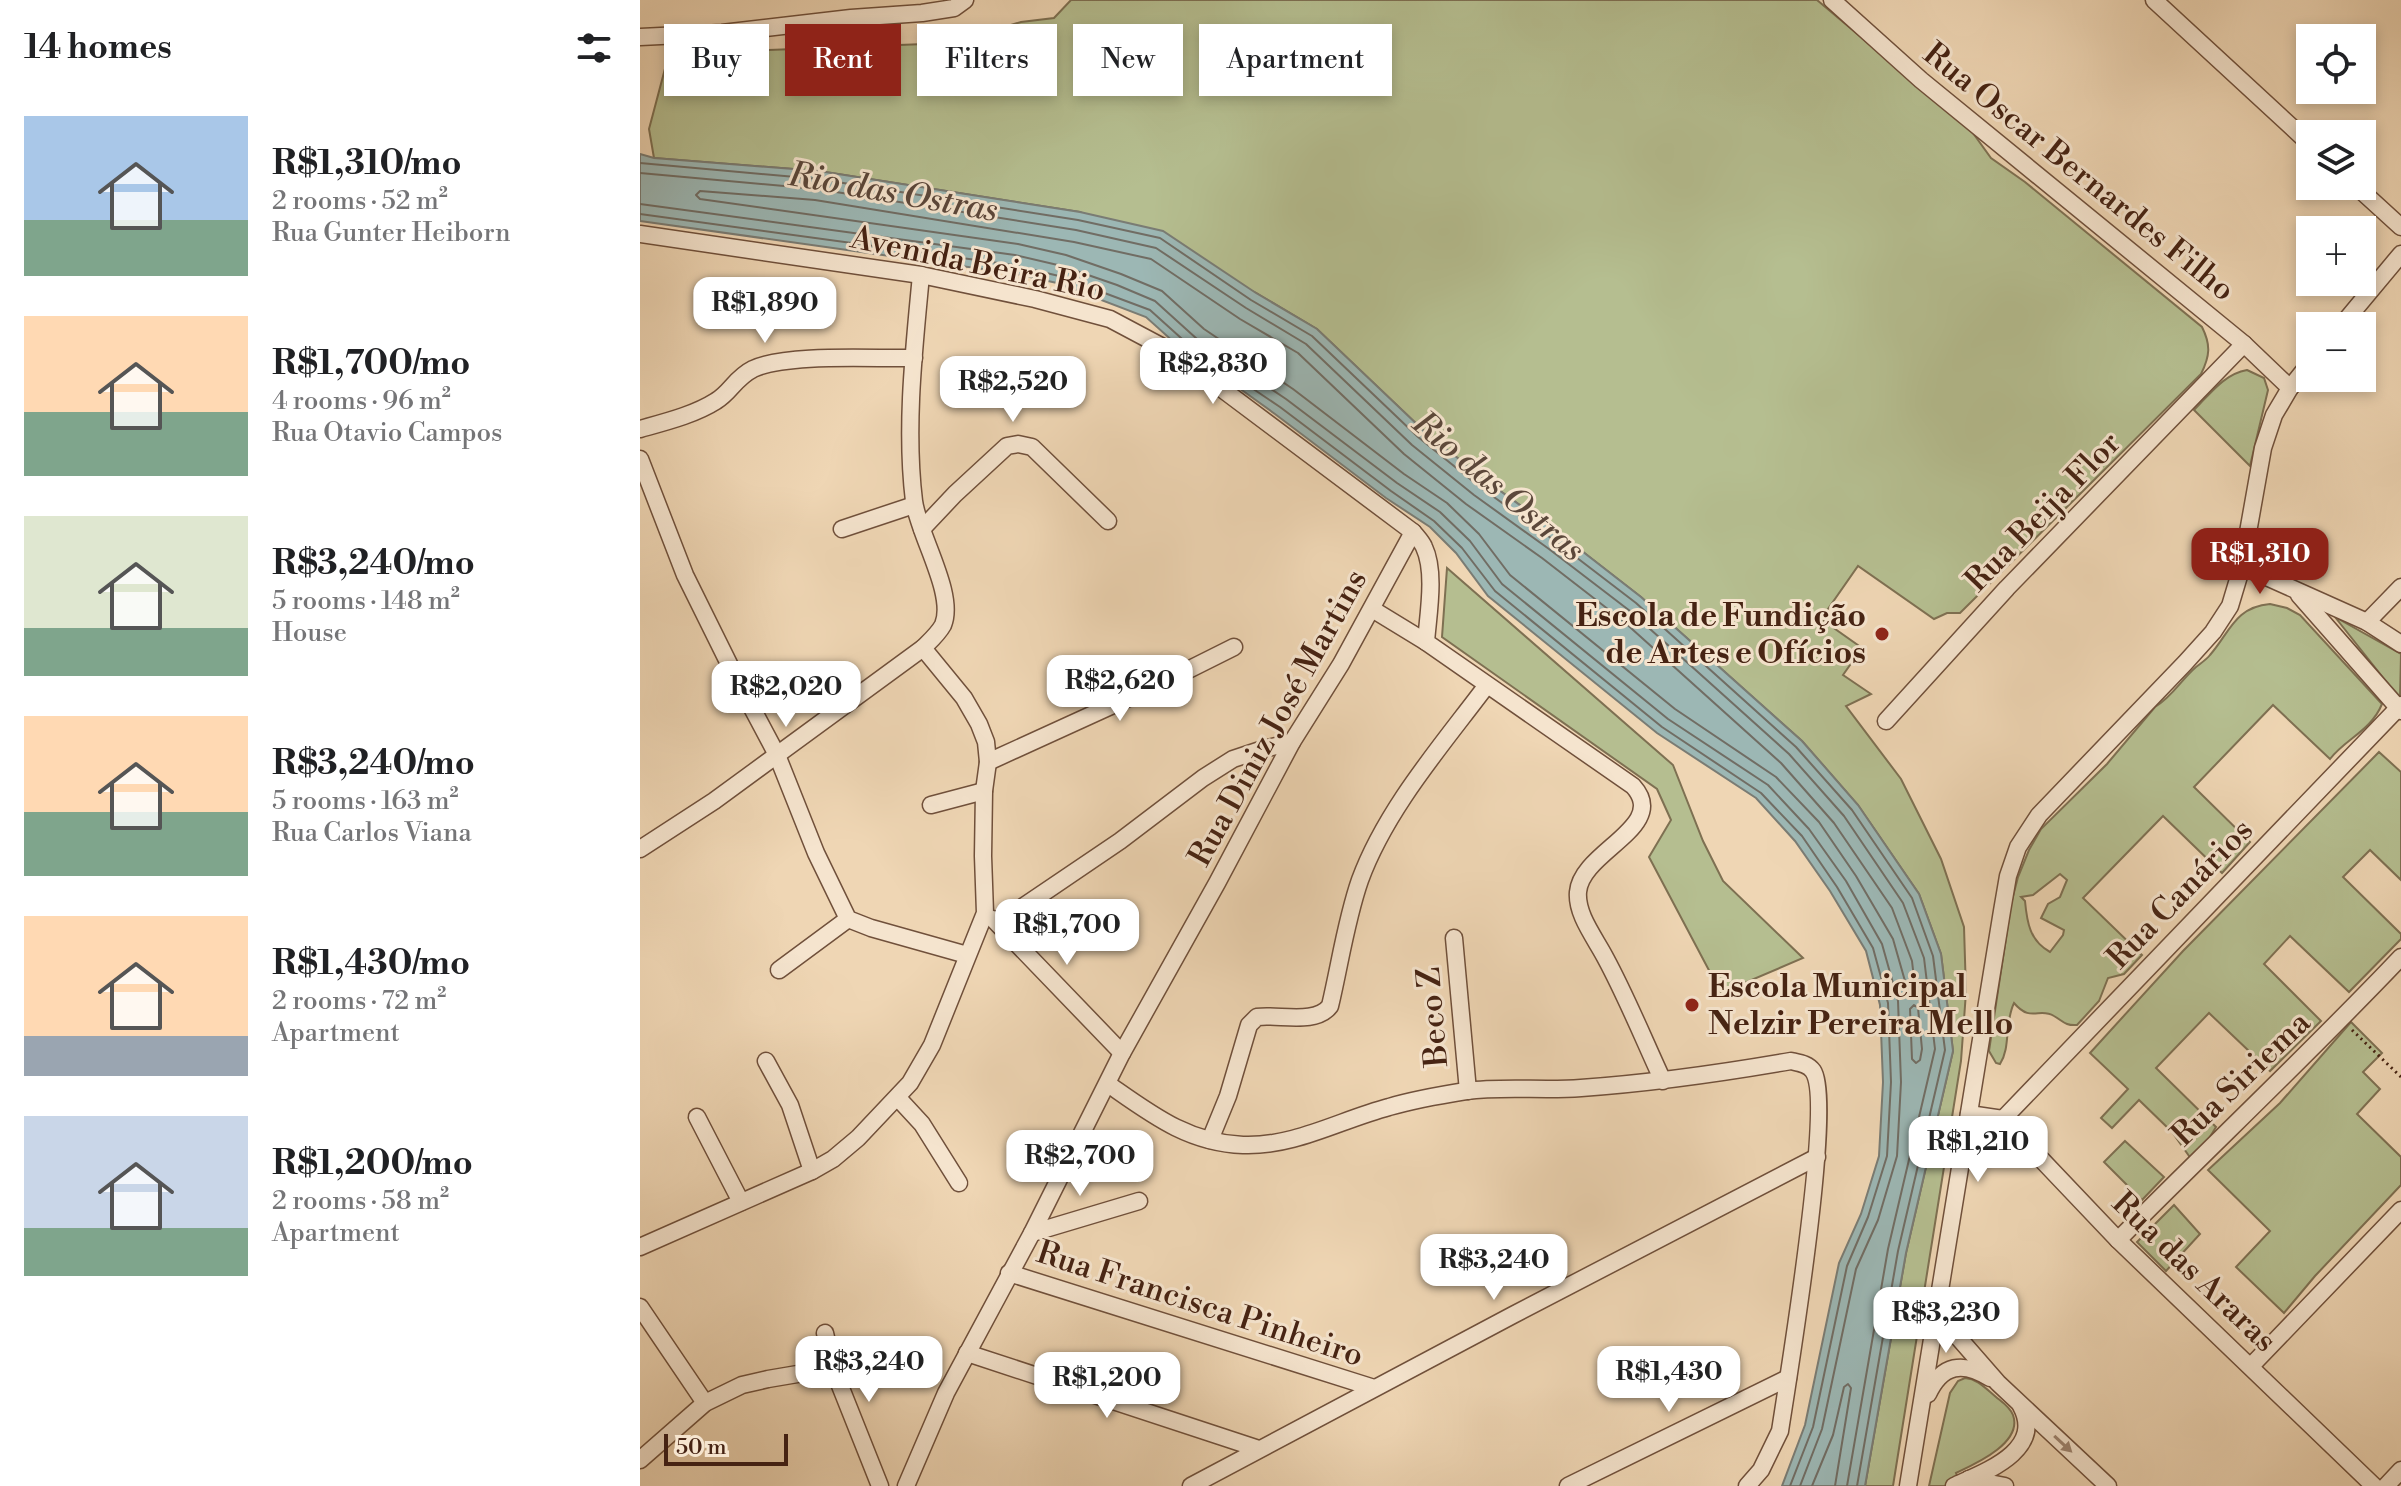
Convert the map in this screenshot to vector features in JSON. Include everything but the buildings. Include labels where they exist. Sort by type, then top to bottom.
[{"type":"street","points":[[640,37],[722,33],[922,13],[954,8],[965,0]]},
{"type":"street","name":"Rua Oscar Bernardes Filho","points":[[1832,0],[1921,80],[2244,344],[2290,388]]},
{"type":"street","points":[[2154,0],[2296,131]]},
{"type":"street","points":[[2371,200],[2401,227]]},
{"type":"street","name":"Avenida Beira Rio","points":[[640,234],[921,275],[1035,299],[1110,319],[1174,353],[1413,532],[1424,547],[1428,561],[1430,584],[1426,642]]},
{"type":"street","points":[[2353,312],[2401,254]]},
{"type":"street","points":[[640,849],[714,801],[923,648],[943,624],[945,611],[941,585],[914,505],[911,459],[914,358],[921,275]]},
{"type":"street","name":"Rua Beija Flor","points":[[1886,721],[2007,588],[2244,344]]},
{"type":"street","points":[[640,429],[716,401],[737,378],[756,367],[789,360],[914,358]]},
{"type":"street","points":[[1908,1486],[2006,888],[2018,847],[2039,815],[2213,632],[2230,606],[2242,566],[2263,448],[2274,415],[2296,380]]},
{"type":"street","points":[[922,529],[986,464],[1007,446],[1018,444],[1032,447],[1108,521]]},
{"type":"street","points":[[640,459],[685,575],[777,755],[816,853],[848,919],[967,955]]},
{"type":"street","points":[[842,529],[914,505]]},
{"type":"street","name":"Rua Diniz José Martins","points":[[906,1486],[930,1426],[1122,1053],[1292,742],[1341,664],[1413,532]]},
{"type":"street","points":[[2242,566],[2367,622],[2401,644]]},
{"type":"street","points":[[2367,622],[2401,587]]},
{"type":"street","points":[[2295,591],[2400,708]]},
{"type":"street","points":[[1372,609],[1426,642],[1642,795],[1643,806],[1635,825],[1592,864],[1580,880],[1577,894],[1589,929],[1607,959],[1663,1081]]},
{"type":"street","points":[[988,762],[1234,647]]},
{"type":"street","points":[[923,648],[964,698],[986,742],[988,762],[984,791],[983,856],[992,918],[1122,1053]]},
{"type":"street","points":[[1210,1140],[1228,1096],[1249,1025],[1257,1017],[1314,1017],[1330,1006],[1361,878],[1415,780],[1487,685]]},
{"type":"street","name":"Rua Canários","points":[[2003,1119],[2400,708]]},
{"type":"street","points":[[640,1247],[833,1159],[858,1138],[910,1083],[932,1045],[967,955],[992,918],[1120,841],[1233,759],[1292,742]]},
{"type":"street","points":[[931,805],[984,791]]},
{"type":"street","points":[[779,970],[848,919]]},
{"type":"street","name":"Beco Z","points":[[1454,938],[1468,1091]]},
{"type":"street","name":"Rua Siriema","points":[[2118,1240],[2401,957]]},
{"type":"street","points":[[766,1061],[790,1105],[812,1171]]},
{"type":"street","points":[[1108,1084],[1161,1122],[1186,1133],[1240,1145],[1269,1145],[1389,1107],[1468,1091],[1577,1088],[1663,1081],[1791,1061],[1805,1064],[1816,1079],[1819,1120],[1817,1157],[1788,1378],[1780,1431],[1761,1470],[1747,1486]]},
{"type":"street","points":[[898,1098],[922,1124],[959,1183]]},
{"type":"street","points":[[1969,1114],[2003,1119]]},
{"type":"street","points":[[697,1117],[741,1202]]},
{"type":"street","name":"Rua das Araras","points":[[2003,1119],[2118,1240],[2374,1486]]},
{"type":"street","points":[[1191,1486],[1817,1157]]},
{"type":"street","points":[[1032,1233],[1139,1201]]},
{"type":"street","points":[[2251,1366],[2401,1210]]},
{"type":"street","name":"Rua Francisca Pinheiro","points":[[1009,1273],[1374,1388]]},
{"type":"street","points":[[1938,1301],[1950,1328],[1998,1383],[2108,1486]]},
{"type":"street","points":[[640,1307],[705,1403]]},
{"type":"street","points":[[825,1333],[833,1368],[880,1486]]},
{"type":"street","points":[[967,1353],[1259,1449]]},
{"type":"street","points":[[640,1460],[705,1403],[742,1385],[833,1368]]},
{"type":"street","points":[[1920,1418],[1934,1383],[1951,1369],[1971,1368],[1998,1383]]},
{"type":"street","points":[[1568,1486],[1788,1378]]},
{"type":"street","points":[[1960,1483],[1999,1465],[2018,1448],[2026,1425],[2025,1414],[2018,1401]]},
{"type":"street","points":[[2386,1486],[2401,1470]]},
{"type":"street","points":[[1960,1483],[2005,1486]]},
{"type":"path","points":[[2342,1019],[2401,1077]]},
{"type":"green space","points":[[1071,0],[1817,0],[1970,129],[1991,158],[2025,182],[2202,327],[2208,350],[2201,374],[1960,613],[1947,613],[1934,619],[1858,566],[1821,619],[1862,648],[1843,675],[1871,694],[1846,706],[1901,779],[1941,859],[1964,927],[1966,992],[1961,1061],[1893,1486],[1865,1486],[1906,1253],[1953,1051],[1941,954],[1919,894],[1858,805],[1802,741],[1641,597],[1424,431],[1317,329],[1256,293],[1080,212],[819,171],[654,158],[649,129],[664,73],[664,96],[769,96],[769,50],[785,49],[785,96],[901,96],[901,45],[917,44],[917,96],[1057,96],[1057,24],[1014,24],[1054,18]]},
{"type":"green space","points":[[2247,370],[2264,378],[2268,390],[2250,466],[2194,410],[2224,380]]},
{"type":"green space","points":[[1447,568],[1673,765],[1703,841],[1723,881],[1803,958],[1721,993],[1649,857],[1671,820],[1657,789],[1442,637]]},
{"type":"green space","points":[[2270,604],[2300,615],[2382,704],[2377,713],[2330,759],[2273,705],[2194,787],[2250,842],[2222,873],[2163,816],[2083,898],[2142,955],[2124,974],[2108,978],[2099,1001],[2077,1025],[2067,1024],[2049,1014],[2030,1014],[2014,1003],[2003,1057],[2000,1064],[1996,1063],[1989,1051],[2011,904],[2018,877],[2041,829],[2107,764],[2155,707],[2208,657],[2234,622],[2258,606]],"holes":[[[2060,874],[2067,880],[2060,897],[2048,904],[2041,918],[2064,930],[2050,952],[2034,937],[2025,901],[2021,897],[2033,895]]]},
{"type":"green space","points":[[2335,617],[2401,654],[2400,699]]},
{"type":"green space","points":[[2379,752],[2401,772],[2401,880],[2370,850],[2343,877],[2401,934],[2401,939],[2349,992],[2290,936],[2264,964],[2321,1021],[2270,1071],[2209,1013],[2156,1068],[2216,1127],[2194,1163],[2172,1132],[2139,1100],[2112,1128],[2101,1118],[2128,1089],[2090,1053],[2183,951]]},
{"type":"green space","points":[[2351,1022],[2382,1053],[2363,1072],[2380,1089],[2357,1114],[2401,1157],[2401,1185],[2284,1313],[2236,1267],[2270,1231],[2208,1170],[2280,1103]]},
{"type":"green space","points":[[2125,1141],[2164,1177],[2142,1200],[2104,1162]]},
{"type":"green space","points":[[2174,1205],[2200,1234],[2166,1271],[2137,1242]]},
{"type":"green space","points":[[1965,1378],[1978,1382],[2006,1405],[2013,1415],[2011,1435],[1995,1451],[1956,1473],[1961,1486],[1929,1486],[1950,1393],[1958,1381]]},
{"type":"water","name":"Rio das Ostras","points":[[640,154],[654,158],[819,171],[1080,212],[1163,231],[1317,329],[1424,431],[1641,597],[1802,741],[1858,805],[1919,894],[1941,954],[1953,1051],[1906,1253],[1865,1486],[1782,1486],[1805,1425],[1839,1263],[1861,1214],[1879,1156],[1883,1082],[1880,1005],[1866,951],[1795,841],[1756,798],[1657,733],[1488,596],[1456,553],[1430,527],[1386,498],[1214,370],[1186,353],[1146,317],[1057,283],[1011,273],[640,221]]},
{"type":"place","name":"Escola de Fundição de Artes e Ofícios","points":[[1882,634]]},
{"type":"place","name":"Escola Municipal Nelzir Pereira Mello","points":[[1692,1005]]}]
